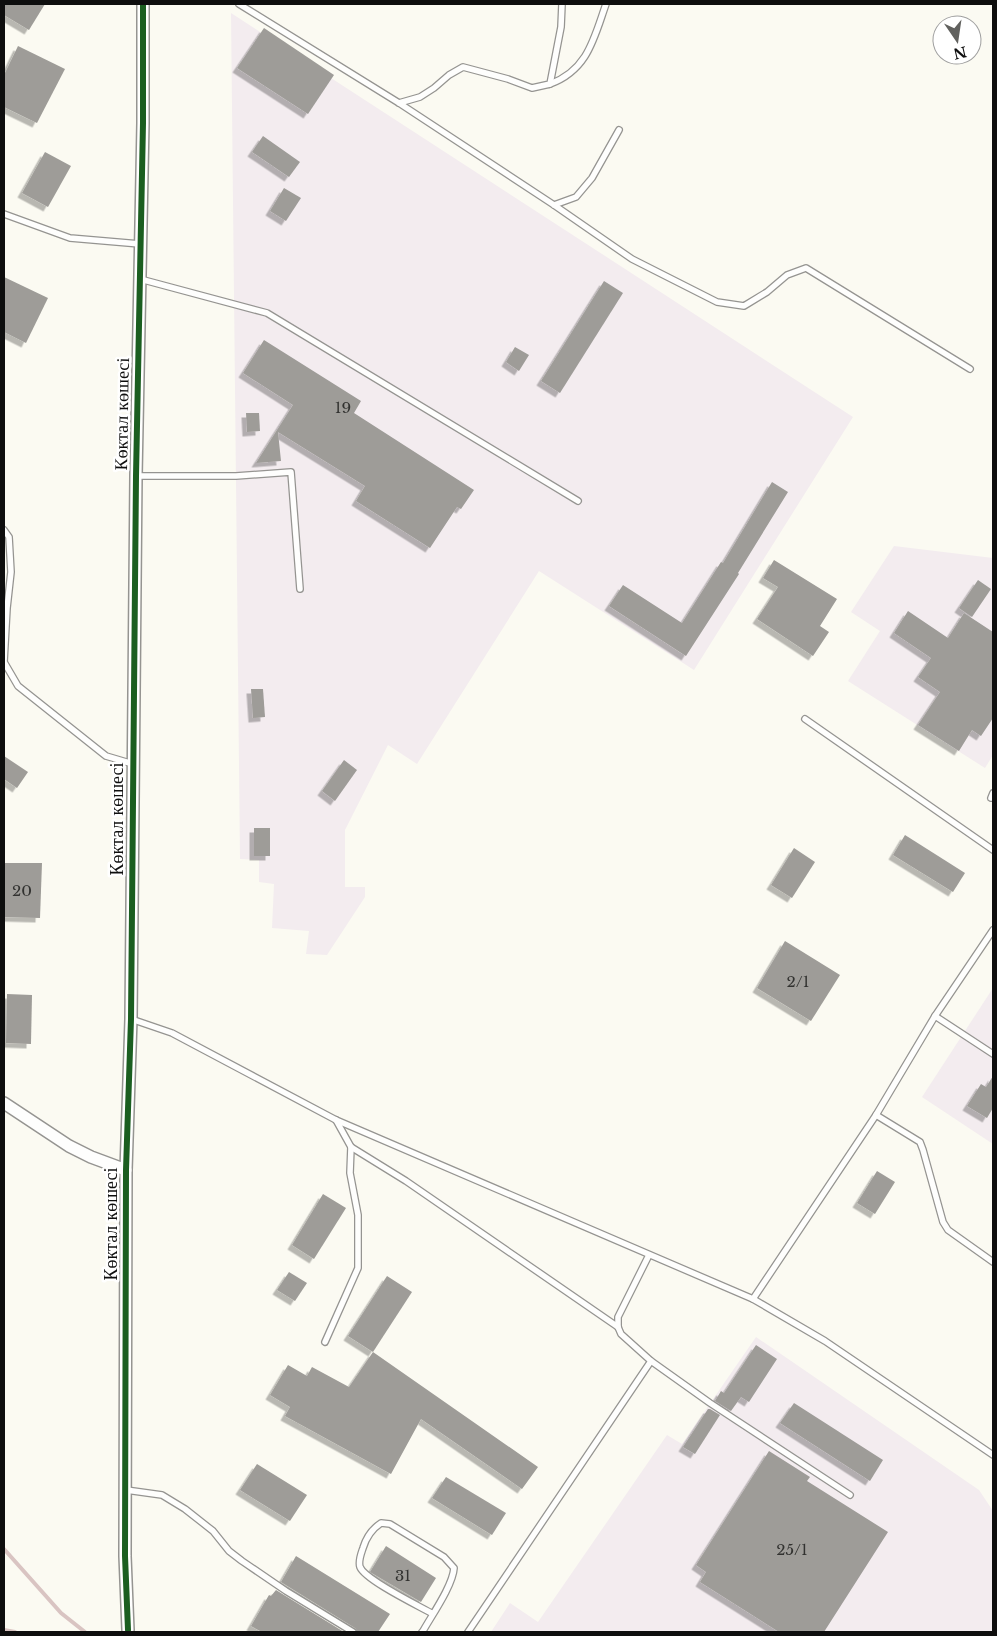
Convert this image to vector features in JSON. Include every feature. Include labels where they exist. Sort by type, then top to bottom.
[{"type":"street","name":"Көктал көшесі","points":[[129,1632],[125,1556],[126,1170],[131,1019],[143,4]]},
{"type":"street","points":[[4,1103],[69,1146],[91,1157],[126,1170]]},
{"type":"lane","points":[[239,4],[399,104],[554,205],[632,259],[717,302],[744,306],[767,292],[787,275],[806,268],[970,369]]},
{"type":"lane","points":[[550,84],[561,27],[562,4]]},
{"type":"lane","points":[[399,104],[420,98],[449,75],[463,67],[508,79],[532,88],[564,79],[588,54],[606,4]]},
{"type":"lane","points":[[554,205],[576,197],[592,178],[619,130]]},
{"type":"lane","points":[[4,214],[70,238],[140,244]]},
{"type":"lane","points":[[140,279],[267,313],[578,501]]},
{"type":"lane","points":[[136,476],[236,476],[290,472],[300,589]]},
{"type":"lane","points":[[4,530],[9,537],[12,572],[7,608],[4,662],[18,686],[106,756],[133,764]]},
{"type":"lane","points":[[805,719],[993,850]]},
{"type":"lane","points":[[993,793],[991,798],[993,798]]},
{"type":"lane","points":[[753,1298],[876,1115],[935,1016],[993,930]]},
{"type":"lane","points":[[935,1016],[993,1054]]},
{"type":"lane","points":[[131,1019],[172,1033],[336,1120],[753,1298],[825,1341],[993,1455]]},
{"type":"lane","points":[[876,1115],[920,1142],[943,1222],[948,1230],[993,1262]]},
{"type":"lane","points":[[336,1120],[351,1147],[406,1181],[618,1326]]},
{"type":"lane","points":[[325,1342],[358,1268],[358,1215],[350,1174],[351,1147]]},
{"type":"lane","points":[[649,1254],[618,1317],[618,1326],[622,1334],[651,1361],[710,1403],[850,1495]]},
{"type":"lane","points":[[468,1632],[651,1361]]},
{"type":"lane","points":[[126,1490],[162,1495],[185,1509],[212,1531],[229,1551],[242,1561],[286,1591],[354,1632]]},
{"type":"lane","points":[[422,1632],[433,1614],[453,1576],[454,1568],[444,1557],[390,1524],[381,1523],[375,1527],[365,1542],[359,1561],[361,1569],[372,1579],[433,1614]]},
{"type":"shaded area","points":[[231,13],[853,417],[694,670],[539,571],[417,764],[388,745],[345,830],[345,887],[365,887],[365,897],[327,955],[306,954],[309,931],[272,928],[274,884],[259,882],[259,860],[240,859]]},
{"type":"shaded area","points":[[894,546],[993,558],[993,755],[985,768],[848,681],[880,631],[851,612]]},
{"type":"shaded area","points":[[993,988],[993,1144],[922,1097]]},
{"type":"shaded area","points":[[756,1337],[979,1490],[993,1511],[993,1632],[491,1632],[510,1603],[538,1622],[667,1435],[682,1444]]},
{"type":"building","points":[[4,4],[45,4],[29,30],[4,15]]},
{"type":"building","points":[[264,28],[334,75],[308,114],[237,68]]},
{"type":"building","points":[[18,46],[65,69],[37,123],[4,107],[4,75]]},
{"type":"building","points":[[263,136],[300,162],[289,177],[252,152]]},
{"type":"building","points":[[45,152],[71,166],[48,207],[22,193]]},
{"type":"building","points":[[284,188],[301,198],[286,221],[270,211]]},
{"type":"building","points":[[4,277],[48,298],[26,343],[4,332]]},
{"type":"building","points":[[604,281],[623,293],[560,393],[541,381]]},
{"type":"building","points":[[264,340],[361,401],[354,413],[474,490],[461,509],[457,507],[430,548],[356,501],[365,486],[278,432],[281,461],[256,463],[293,405],[243,373]]},
{"type":"building","points":[[515,347],[529,355],[519,371],[506,362]]},
{"type":"building","points":[[246,413],[259,413],[260,431],[247,432]]},
{"type":"building","points":[[772,482],[788,492],[739,574],[686,656],[609,606],[623,585],[682,623],[721,562],[723,563]]},
{"type":"building","points":[[774,560],[837,599],[820,626],[829,632],[813,656],[757,619],[778,587],[763,578]]},
{"type":"building","points":[[978,580],[991,589],[972,617],[959,608]]},
{"type":"building","points":[[908,611],[948,638],[964,613],[993,632],[993,718],[981,736],[972,730],[959,751],[918,725],[940,692],[918,677],[931,658],[894,633]]},
{"type":"building","points":[[251,689],[263,689],[265,717],[253,718]]},
{"type":"building","points":[[4,756],[28,772],[17,788],[4,779]]},
{"type":"building","points":[[344,760],[357,770],[335,801],[322,791]]},
{"type":"building","points":[[254,828],[270,828],[270,856],[254,856]]},
{"type":"building","points":[[905,835],[965,873],[953,892],[893,855]]},
{"type":"building","points":[[794,848],[815,862],[792,898],[771,885]]},
{"type":"building","points":[[4,863],[42,863],[40,918],[4,917]]},
{"type":"building","points":[[785,941],[840,975],[811,1021],[757,988]]},
{"type":"building","points":[[7,994],[32,995],[31,1044],[6,1043]]},
{"type":"building","points":[[993,1076],[993,1108],[987,1118],[967,1106],[981,1084],[986,1087]]},
{"type":"building","points":[[877,1171],[895,1182],[875,1214],[857,1203]]},
{"type":"building","points":[[323,1194],[346,1208],[314,1259],[292,1245]]},
{"type":"building","points":[[289,1272],[307,1283],[295,1301],[277,1290]]},
{"type":"building","points":[[387,1276],[412,1292],[373,1352],[348,1336]]},
{"type":"building","points":[[756,1345],[777,1359],[749,1402],[741,1397],[731,1411],[715,1401],[721,1391],[724,1393]]},
{"type":"building","points":[[373,1352],[538,1467],[522,1489],[421,1419],[391,1474],[285,1416],[290,1407],[270,1395],[288,1365],[307,1376],[312,1367],[349,1387]]},
{"type":"building","points":[[794,1403],[883,1460],[870,1481],[780,1423]]},
{"type":"building","points":[[708,1409],[720,1415],[695,1454],[683,1447]]},
{"type":"building","points":[[769,1451],[810,1477],[807,1481],[888,1532],[824,1632],[779,1632],[700,1582],[706,1572],[696,1565]]},
{"type":"building","points":[[257,1464],[307,1495],[290,1521],[240,1490]]},
{"type":"building","points":[[446,1477],[506,1513],[492,1535],[432,1498]]},
{"type":"building","points":[[386,1546],[436,1578],[421,1602],[370,1572]]},
{"type":"building","points":[[296,1556],[390,1614],[378,1632],[358,1632],[355,1628],[281,1582]]},
{"type":"building","points":[[276,1590],[344,1632],[262,1632],[251,1626],[269,1595],[271,1596]]},
{"type":"railway","points":[[4,1549],[61,1613],[85,1632]]},
{"type":"railway","points":[[4,1630],[15,1632]]},
{"type":"cycle path","points":[[128,1630],[125,1556],[126,1170],[131,1019],[143,4]]}]
